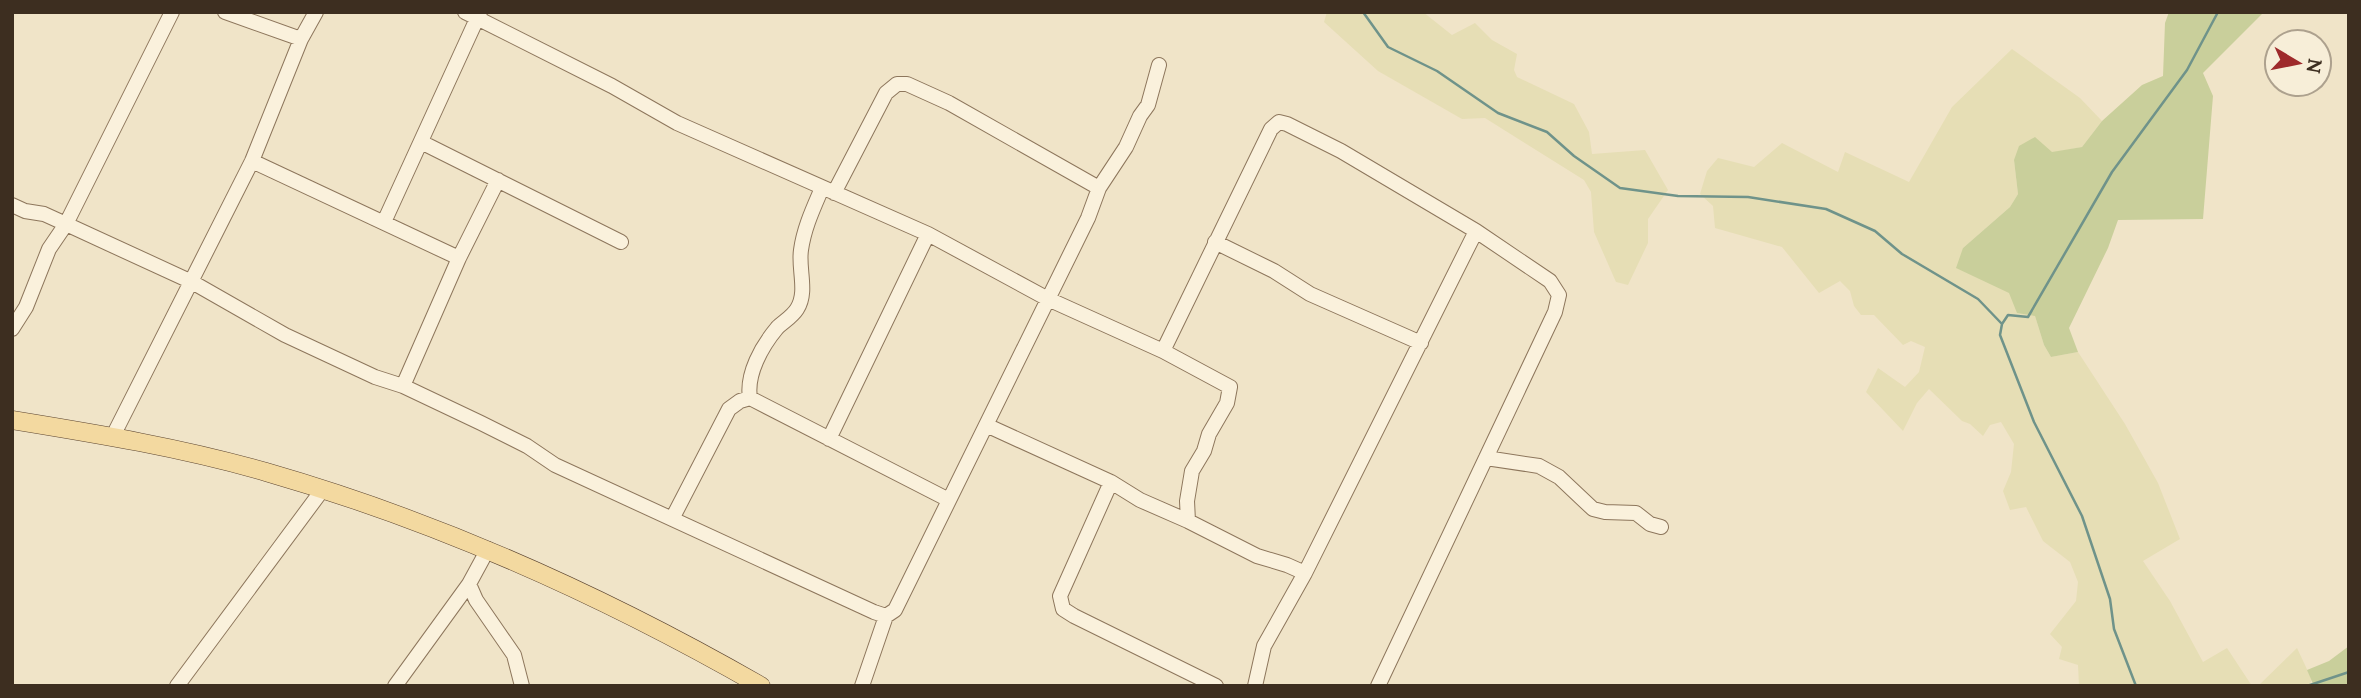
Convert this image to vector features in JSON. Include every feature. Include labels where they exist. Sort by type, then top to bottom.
[{"type":"main road","points":[[12,420],[113,436],[227,461],[403,516],[488,549],[655,626],[761,686]]},
{"type":"street","points":[[12,329],[26,307],[49,250],[66,224],[172,12]]},
{"type":"street","points":[[225,12],[301,40]]},
{"type":"street","points":[[113,436],[252,161],[301,40],[316,12]]},
{"type":"street","points":[[384,222],[421,142],[474,14],[677,123],[928,234],[1048,299],[1163,351],[1230,387],[1227,403],[1192,471],[1187,501],[1188,521]]},
{"type":"street","points":[[862,686],[886,616],[895,610],[1088,218],[1099,188],[1126,147],[1148,105],[1159,65]]},
{"type":"street","points":[[750,398],[753,372],[761,350],[778,327],[797,309],[802,294],[801,248],[806,225],[886,93],[897,84],[907,84],[948,103],[1099,188]]},
{"type":"street","points":[[1163,351],[1271,129],[1279,122],[1341,152],[1476,231],[1550,281],[1559,295],[1555,312],[1378,686]]},
{"type":"street","points":[[421,142],[621,242]]},
{"type":"street","points":[[252,161],[459,258]]},
{"type":"street","points":[[403,386],[459,258],[498,180]]},
{"type":"street","points":[[12,205],[66,224],[192,282],[285,335],[376,377],[403,386],[527,446],[555,465],[886,616]]},
{"type":"street","points":[[1255,686],[1264,646],[1305,573],[1476,231]]},
{"type":"street","points":[[829,439],[928,234]]},
{"type":"street","points":[[1214,242],[1274,271],[1310,294],[1421,343]]},
{"type":"street","points":[[672,519],[729,410],[740,401],[750,398],[949,500]]},
{"type":"street","points":[[986,425],[1111,482],[1140,500],[1258,556],[1305,573]]},
{"type":"street","points":[[1486,458],[1539,466],[1559,477],[1593,509],[1636,513],[1650,524],[1661,527]]},
{"type":"street","points":[[1111,482],[1060,596],[1063,608],[1074,616],[1216,686]]},
{"type":"street","points":[[177,686],[323,489]]},
{"type":"street","points":[[395,686],[469,584],[488,549]]},
{"type":"street","points":[[469,584],[476,600],[514,655],[522,686]]},
{"type":"shaded area","points":[[1327,12],[1423,12],[1452,35],[1475,23],[1492,40],[1517,54],[1514,70],[1517,77],[1574,104],[1589,132],[1592,154],[1645,150],[1668,190],[1648,219],[1648,243],[1628,285],[1616,282],[1594,232],[1591,192],[1584,180],[1485,118],[1462,119],[1378,71],[1324,22]]},
{"type":"shaded area","points":[[2012,49],[2080,98],[2102,121],[2082,147],[2014,160],[2018,194],[2010,207],[1963,248],[2035,316],[2044,345],[2051,357],[2078,352],[2125,424],[2158,483],[2180,539],[2143,561],[2170,601],[2203,662],[2227,648],[2252,686],[2079,686],[2078,665],[2059,659],[2062,647],[2050,634],[2076,601],[2078,582],[2070,562],[2043,541],[2026,507],[2010,510],[2003,491],[2011,472],[2014,444],[2001,422],[1990,425],[1983,436],[1970,424],[1962,421],[1929,389],[1917,403],[1903,431],[1866,392],[1878,368],[1905,387],[1919,372],[1925,347],[1911,341],[1903,345],[1874,315],[1861,315],[1854,306],[1850,291],[1840,281],[1819,293],[1782,247],[1715,228],[1713,206],[1700,194],[1707,171],[1718,158],[1754,167],[1782,143],[1838,172],[1845,152],[1909,182],[1952,107]]},
{"type":"shaded area","points":[[2297,648],[2312,680],[2308,686],[2258,686]]},
{"type":"green space","points":[[2169,12],[2264,12],[2203,73],[2213,96],[2203,219],[2118,220],[2108,248],[2069,328],[2078,352],[2051,357],[2044,345],[2035,316],[2017,313],[2009,293],[1956,268],[1963,248],[2010,207],[2018,194],[2014,160],[2019,146],[2035,137],[2052,152],[2082,147],[2102,121],[2142,85],[2163,76],[2165,23]]},
{"type":"green space","points":[[2349,646],[2349,686],[2314,686],[2307,670],[2329,661]]},
{"type":"waterway","points":[[1363,12],[1388,47],[1437,71],[1498,113],[1547,132],[1574,156],[1620,188],[1678,196],[1748,197],[1826,209],[1875,231],[1902,254],[1978,299],[2002,324]]},
{"type":"waterway","points":[[2136,686],[2114,629],[2110,599],[2082,516],[2034,422],[2000,335],[2002,324],[2008,315],[2028,317],[2112,172],[2187,70],[2218,12]]},
{"type":"waterway","points":[[2307,686],[2349,672]]}]
